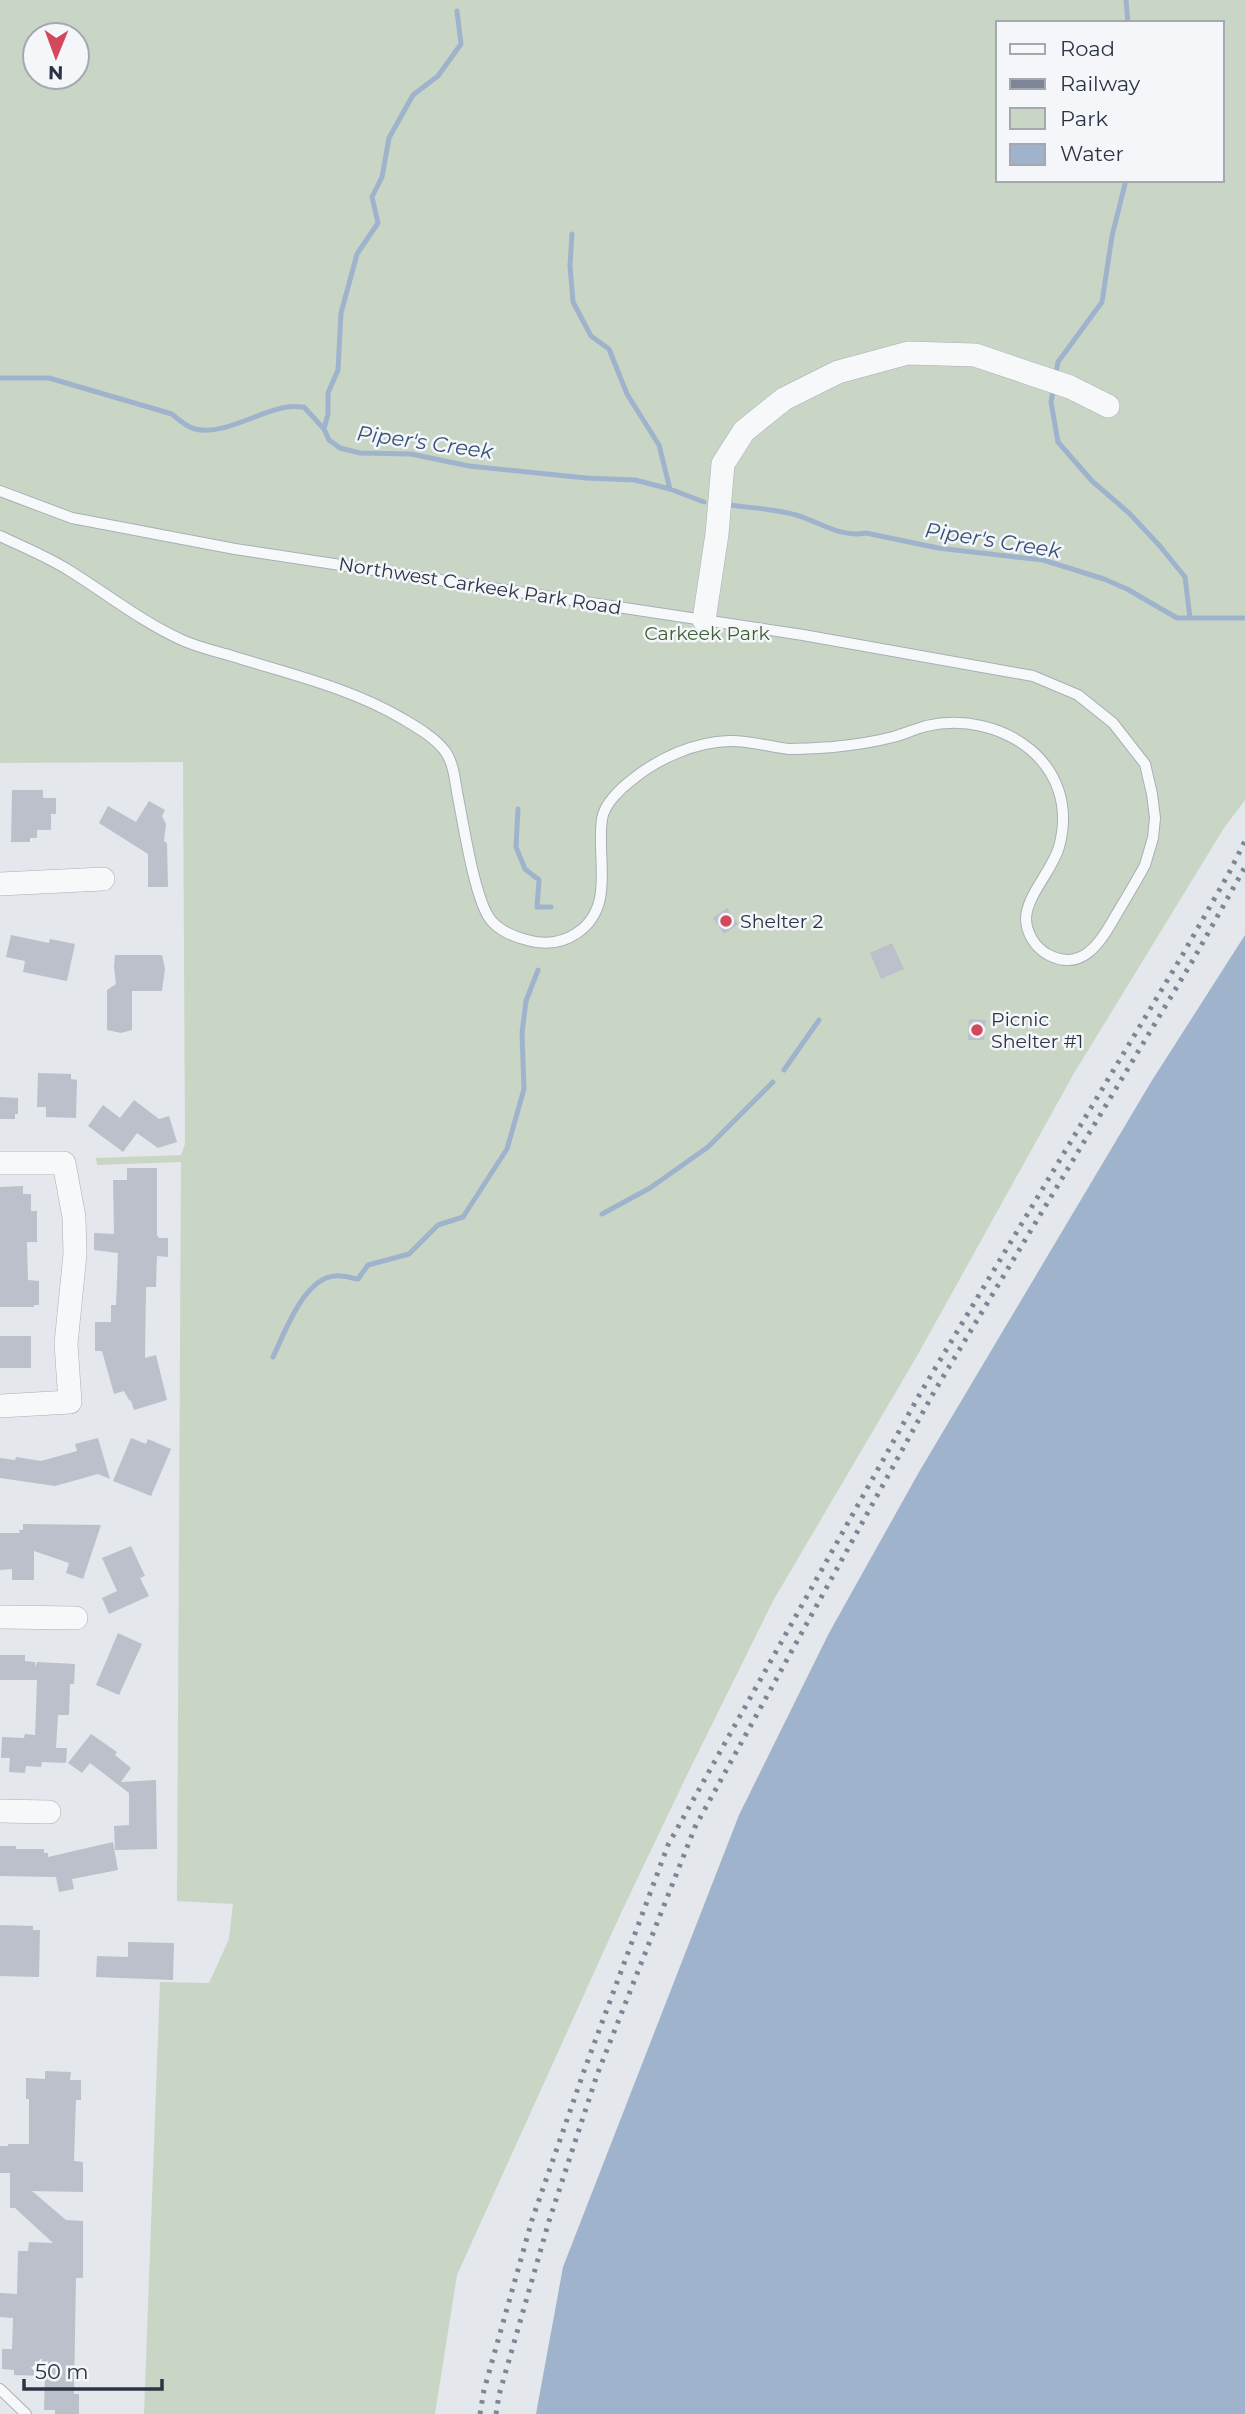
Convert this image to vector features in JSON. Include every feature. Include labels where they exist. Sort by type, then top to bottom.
[{"type":"street","points":[[704,621],[717,534],[723,464],[744,431],[784,399],[838,372],[908,353],[975,355],[1070,387],[1108,406]]},
{"type":"street","points":[[0,884],[103,879]]},
{"type":"street","points":[[0,1163],[64,1163],[74,1217],[75,1254],[66,1344],[70,1402],[0,1406]]},
{"type":"street","points":[[0,1617],[76,1619]]},
{"type":"street","points":[[0,1811],[49,1812]]},
{"type":"lane","name":"Northwest Carkeek Park Road","points":[[0,491],[72,518],[213,545],[803,635],[1032,676],[1078,695],[1113,723],[1145,764],[1153,794],[1153,838],[1145,865],[1100,942],[1085,955],[1064,959],[1045,953],[1032,939],[1026,921],[1027,912],[1053,864],[1062,832],[1063,817],[1058,793],[1049,771],[1039,757],[1015,737],[985,726],[963,723],[929,725],[894,737],[832,747],[790,749],[729,741],[673,752],[632,779],[609,803],[602,817],[602,893],[598,909],[585,928],[569,939],[547,943],[526,940],[505,932],[489,918],[479,893],[447,753],[426,733],[386,709],[355,696],[184,641],[139,616],[65,568],[0,536]]},
{"type":"lane","points":[[0,2389],[26,2414]]},
{"type":"green space","name":"Carkeek Park","points":[[0,0],[1245,0],[1245,800],[1224,828],[1073,1075],[917,1356],[773,1601],[621,1913],[457,2275],[435,2414],[144,2414],[160,1982],[209,1983],[229,1939],[233,1904],[177,1901],[181,1162],[97,1165],[96,1158],[181,1155],[185,1144],[183,762],[0,763]]},
{"type":"water","points":[[1245,935],[1245,2414],[536,2414],[563,2267],[739,1815],[829,1633],[919,1472],[1151,1082]]},
{"type":"building","points":[[12,790],[43,790],[43,798],[56,798],[56,814],[51,814],[51,830],[37,830],[37,838],[30,838],[30,842],[11,842]]},
{"type":"building","points":[[149,801],[165,810],[162,816],[166,824],[164,841],[167,843],[168,887],[148,887],[148,854],[99,823],[108,806],[136,822]]},
{"type":"building","name":"Shelter 2","points":[[727,908],[738,924],[724,934],[713,918]]},
{"type":"building","points":[[11,935],[49,943],[50,939],[75,944],[67,981],[23,972],[25,961],[6,957]]},
{"type":"building","points":[[892,943],[904,969],[881,979],[870,953]]},
{"type":"building","points":[[115,955],[162,955],[165,969],[162,991],[132,991],[132,1030],[121,1033],[107,1030],[107,990],[116,984]]},
{"type":"building","name":"Picnic Shelter #1","points":[[969,1019],[986,1020],[984,1040],[968,1040]]},
{"type":"building","points":[[38,1073],[71,1074],[71,1079],[77,1080],[76,1118],[46,1117],[46,1107],[37,1107]]},
{"type":"building","points":[[0,1097],[18,1098],[18,1114],[15,1114],[15,1119],[0,1119]]},
{"type":"building","points":[[134,1100],[159,1119],[169,1116],[177,1142],[158,1148],[137,1133],[123,1152],[88,1126],[103,1105],[120,1118]]},
{"type":"building","points":[[127,1168],[157,1168],[157,1235],[159,1238],[168,1238],[168,1257],[157,1256],[156,1287],[146,1287],[145,1358],[156,1355],[167,1400],[134,1410],[124,1391],[114,1394],[102,1351],[95,1351],[95,1322],[111,1322],[111,1305],[116,1305],[118,1253],[94,1250],[94,1233],[114,1234],[113,1180],[127,1180]]},
{"type":"building","points":[[23,1186],[23,1194],[31,1194],[31,1211],[37,1211],[37,1242],[27,1242],[28,1280],[39,1281],[39,1305],[0,1307],[0,1187]]},
{"type":"building","points":[[0,1336],[31,1336],[31,1368],[0,1368]]},
{"type":"building","points":[[98,1438],[110,1479],[98,1474],[55,1486],[0,1478],[0,1458],[15,1460],[16,1457],[41,1461],[77,1451],[75,1444]]},
{"type":"building","points":[[131,1438],[146,1444],[148,1439],[171,1449],[151,1496],[113,1481]]},
{"type":"building","points":[[23,1524],[101,1525],[83,1579],[66,1573],[69,1563],[34,1551],[34,1580],[12,1580],[12,1569],[0,1570],[0,1533],[20,1533]]},
{"type":"building","points":[[131,1546],[145,1576],[140,1578],[149,1596],[109,1614],[102,1598],[117,1591],[102,1558]]},
{"type":"building","points":[[118,1633],[142,1644],[119,1695],[96,1685]]},
{"type":"building","points":[[0,1655],[25,1655],[25,1661],[35,1662],[35,1667],[37,1662],[75,1664],[74,1684],[70,1684],[69,1715],[58,1715],[56,1748],[67,1748],[66,1763],[42,1762],[41,1767],[26,1766],[25,1773],[9,1772],[10,1758],[1,1758],[2,1737],[24,1738],[25,1734],[35,1735],[37,1680],[0,1680]]},
{"type":"building","points":[[91,1734],[117,1752],[115,1755],[131,1768],[121,1782],[156,1780],[157,1849],[115,1850],[114,1826],[129,1825],[129,1793],[90,1763],[82,1773],[68,1763]]},
{"type":"building","points":[[113,1842],[118,1870],[72,1879],[74,1889],[59,1892],[56,1877],[0,1876],[0,1846],[44,1849],[48,1857]]},
{"type":"building","points":[[0,1925],[33,1926],[33,1930],[40,1930],[39,1977],[0,1976]]},
{"type":"building","points":[[128,1942],[174,1943],[173,1980],[96,1977],[97,1956],[128,1957]]},
{"type":"building","points":[[45,2071],[71,2072],[70,2080],[81,2080],[81,2100],[76,2100],[74,2161],[83,2162],[83,2192],[32,2191],[66,2220],[83,2221],[83,2278],[76,2278],[74,2394],[79,2394],[79,2414],[55,2414],[55,2410],[44,2410],[45,2376],[14,2375],[14,2370],[2,2369],[2,2349],[12,2349],[13,2318],[0,2317],[0,2293],[17,2294],[18,2251],[28,2251],[29,2242],[53,2243],[15,2208],[10,2208],[10,2173],[0,2173],[0,2146],[29,2144],[26,2078],[45,2079]]},
{"type":"waterway","points":[[1126,0],[1128,21]]},
{"type":"waterway","points":[[324,429],[328,414],[328,393],[338,370],[341,313],[357,254],[378,223],[372,197],[382,177],[389,138],[413,95],[438,76],[461,44],[457,11]]},
{"type":"waterway","points":[[1055,377],[1058,362],[1102,302],[1112,236],[1126,182]]},
{"type":"waterway","points":[[572,234],[570,266],[573,302],[591,336],[609,349],[627,394],[659,445],[670,489]]},
{"type":"waterway","name":"Piper's Creek","points":[[0,378],[49,378],[172,414],[195,429],[218,429],[276,409],[304,407],[324,429],[329,440],[340,448],[360,453],[411,454],[469,466],[586,478],[635,480],[704,502]]},
{"type":"waterway","points":[[1054,386],[1051,402],[1058,442],[1092,481],[1129,513],[1185,577],[1190,618]]},
{"type":"waterway","name":"Piper's Creek","points":[[730,505],[788,513],[847,533],[866,533],[938,548],[1043,560],[1104,579],[1177,618],[1245,618]]},
{"type":"waterway","points":[[518,809],[516,847],[525,869],[539,880],[537,907],[551,907]]},
{"type":"waterway","points":[[273,1357],[297,1308],[314,1286],[335,1276],[358,1279],[368,1265],[409,1254],[438,1225],[463,1217],[507,1149],[524,1089],[522,1033],[526,1001],[538,970]]},
{"type":"waterway","points":[[784,1070],[819,1020]]},
{"type":"waterway","points":[[602,1214],[650,1188],[708,1147],[773,1082]]},
{"type":"railway","points":[[480,2414],[484,2390],[532,2220],[668,1845],[921,1392],[1183,954],[1245,841]]},
{"type":"railway","points":[[496,2414],[499,2395],[549,2221],[597,2075],[695,1827],[934,1392],[1193,960],[1245,867]]},
{"type":"place","name":"Shelter 2","points":[[726,921]]},
{"type":"place","name":"Picnic Shelter #1","points":[[977,1030]]}]
